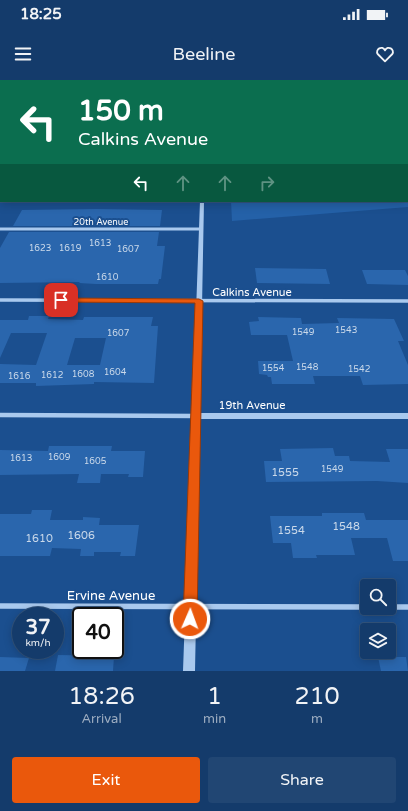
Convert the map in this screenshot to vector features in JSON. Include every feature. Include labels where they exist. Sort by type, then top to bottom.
[{"type":"street","points":[[189,671],[202,202]]},
{"type":"street","name":"20th Avenue","points":[[0,230],[201,229]]},
{"type":"street","name":"Calkins Avenue","points":[[0,300],[408,301]]},
{"type":"street","name":"19th Avenue","points":[[0,415],[408,416]]},
{"type":"street","name":"Ervine Avenue","points":[[0,606],[360,607]]},
{"type":"street","points":[[396,607],[408,607]]},
{"type":"shaded area","points":[[231,202],[408,202],[408,207],[232,221]]},
{"type":"building","points":[[22,210],[162,210],[160,226],[13,226]]},
{"type":"building","points":[[9,232],[159,232],[157,246],[165,246],[161,279],[159,279],[158,284],[96,284],[79,283],[80,282],[0,283],[0,248]]},
{"type":"building","points":[[255,268],[326,269],[330,284],[257,283]]},
{"type":"building","points":[[362,270],[405,270],[408,276],[408,285],[367,284]]},
{"type":"building","points":[[29,316],[49,316],[48,319],[83,320],[84,317],[153,317],[151,326],[158,326],[154,383],[94,382],[94,384],[36,386],[36,383],[0,383],[0,364],[36,365],[47,333],[11,333],[0,358],[0,320],[28,320]],"holes":[[[75,338],[106,338],[100,365],[67,365]]]},
{"type":"building","points":[[258,317],[301,318],[302,324],[339,323],[337,318],[394,319],[404,341],[398,341],[408,365],[408,384],[363,385],[360,376],[313,376],[315,384],[272,384],[271,377],[259,374],[258,361],[293,361],[287,335],[251,335],[249,322],[259,321]]},
{"type":"building","points":[[49,446],[112,446],[111,451],[145,451],[143,477],[128,477],[129,474],[101,474],[100,483],[77,483],[79,474],[0,475],[0,450],[48,451]]},
{"type":"building","points":[[333,448],[335,456],[349,456],[350,461],[390,462],[386,449],[408,449],[408,483],[377,481],[266,482],[264,461],[282,461],[280,449]]},
{"type":"building","points":[[32,510],[52,510],[50,520],[83,520],[83,517],[100,518],[99,525],[139,525],[135,556],[120,556],[121,552],[94,552],[94,556],[80,556],[81,549],[52,548],[50,556],[0,556],[0,514],[31,514]]},
{"type":"building","points":[[322,513],[364,513],[366,520],[408,520],[408,561],[393,561],[387,538],[351,538],[355,555],[316,555],[317,558],[293,558],[291,543],[273,543],[270,516],[322,516]]},
{"type":"building","points":[[64,655],[72,655],[72,659],[114,659],[113,671],[55,671],[57,659],[64,659]]},
{"type":"building","points":[[0,657],[29,659],[25,671],[0,671]]},
{"type":"building","points":[[396,657],[406,657],[408,671],[381,671],[378,659],[396,659]]},
{"type":"route","points":[[61,300],[199,301],[190,619]]}]
